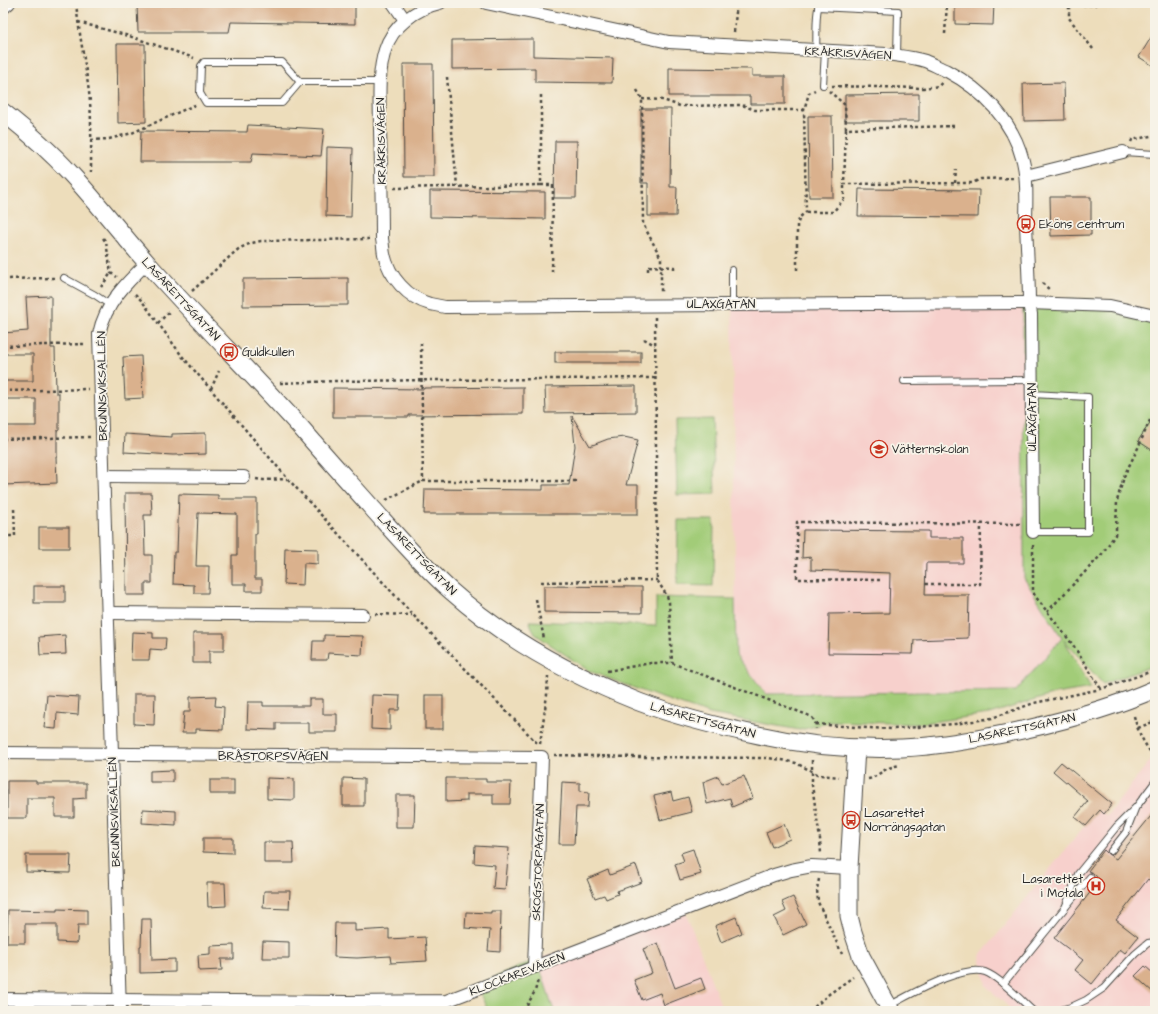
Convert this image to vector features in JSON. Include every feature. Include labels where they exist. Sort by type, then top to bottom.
[{"type":"street","points":[[3,8],[9,3]]},
{"type":"street","points":[[393,3],[405,20]]},
{"type":"street","name":"KRÅKRISVÄGEN","points":[[415,297],[402,286],[391,272],[384,254],[382,239],[380,82],[385,49],[390,38],[405,20],[426,7],[440,3]]},
{"type":"street","name":"KRÅKRISVÄGEN","points":[[486,3],[669,42],[897,56],[926,61],[949,72],[980,93],[991,104],[1006,124],[1019,147],[1026,176],[1029,303]]},
{"type":"street","name":"LASARETTSGATAN","points":[[3,112],[49,151],[91,196],[113,224],[181,301],[282,407],[425,566],[451,591],[480,614],[542,657],[596,684],[640,702],[697,720],[775,739],[814,745],[856,748],[926,746],[1009,733],[1110,707],[1155,689]]},
{"type":"street","points":[[1026,176],[1123,152]]},
{"type":"street","name":"BRUNNSVIKSALLÉN","points":[[120,1005],[99,334],[101,323],[116,296],[147,263]]},
{"type":"street","name":"ULAXGATAN","points":[[415,297],[430,304],[446,307],[1029,303],[1110,306],[1155,316]]},
{"type":"street","name":"ULAXGATAN","points":[[1028,528],[1032,394],[1031,314],[1029,303]]},
{"type":"street","points":[[104,476],[244,477]]},
{"type":"street","points":[[108,613],[363,615]]},
{"type":"street","points":[[856,748],[849,868],[850,916],[853,932],[861,956],[889,1009]]},
{"type":"street","name":"BRÅSTORPSVÄGEN","points":[[3,753],[112,754],[541,752]]},
{"type":"street","name":"SKOGSTORPAGATAN","points":[[536,966],[541,752]]},
{"type":"street","name":"KLOCKAREVÄGEN","points":[[3,999],[120,1005],[348,1006],[446,1001],[774,875],[804,867],[821,866],[849,868]]},
{"type":"lane","points":[[823,85],[819,5],[898,12],[897,56]]},
{"type":"lane","points":[[300,82],[282,103],[206,103],[200,93],[201,66],[204,62],[282,62],[300,82],[380,82]]},
{"type":"lane","points":[[1123,152],[1155,154]]},
{"type":"lane","points":[[732,270],[732,304]]},
{"type":"lane","points":[[64,278],[110,305]]},
{"type":"lane","points":[[904,381],[1032,380]]},
{"type":"lane","points":[[1028,528],[1088,532],[1088,397],[1032,394]]},
{"type":"lane","points":[[1065,908],[1078,874],[1117,826],[1137,806],[1155,782]]},
{"type":"lane","points":[[1111,851],[1126,832],[1137,806]]},
{"type":"lane","points":[[1003,984],[1090,877]]},
{"type":"lane","points":[[1056,1011],[1071,1007],[1086,1000],[1104,988],[1135,954],[1148,943],[1155,942]]},
{"type":"lane","points":[[889,1009],[911,994],[949,977],[969,971],[984,972],[1003,984],[1033,1011]]},
{"type":"path","points":[[76,3],[89,93],[91,196]]},
{"type":"path","points":[[733,46],[737,3]]},
{"type":"path","points":[[945,34],[947,3]]},
{"type":"path","points":[[1093,49],[1069,18],[1069,5],[1095,5],[1096,3]]},
{"type":"path","points":[[78,22],[129,36],[204,62]]},
{"type":"path","points":[[806,212],[804,110],[809,93],[823,85],[923,88],[939,86],[949,72]]},
{"type":"path","points":[[447,77],[457,186]]},
{"type":"path","points":[[797,270],[797,225],[800,217],[806,212],[833,212],[844,199],[846,129],[845,105],[823,85]]},
{"type":"path","points":[[637,90],[642,99],[643,224],[661,258],[655,346],[657,580],[669,602],[672,663]]},
{"type":"path","points":[[541,95],[541,185]]},
{"type":"path","points":[[642,99],[663,100],[680,106],[742,106],[756,110],[804,110]]},
{"type":"path","points":[[91,140],[109,139],[132,133],[204,100]]},
{"type":"path","points":[[846,129],[954,126]]},
{"type":"path","points":[[1123,152],[1132,140],[1155,135]]},
{"type":"path","points":[[956,170],[956,183]]},
{"type":"path","points":[[844,184],[956,183],[972,182],[981,179],[1026,176]]},
{"type":"path","points":[[381,188],[553,185],[552,272]]},
{"type":"path","points":[[100,232],[106,242],[111,273],[126,284],[142,301],[182,356],[288,479],[541,752]]},
{"type":"path","points":[[158,323],[236,251],[250,243],[261,241],[382,239]]},
{"type":"path","points":[[648,271],[648,266],[674,266],[674,270]]},
{"type":"path","points":[[95,295],[111,273]]},
{"type":"path","points":[[3,279],[64,278]]},
{"type":"path","points":[[644,339],[655,346]]},
{"type":"path","points":[[421,342],[423,481]]},
{"type":"path","points":[[3,346],[99,344]]},
{"type":"path","points":[[211,389],[219,371]]},
{"type":"path","points":[[279,383],[655,378]]},
{"type":"path","points":[[3,391],[100,389]]},
{"type":"path","points":[[1047,612],[1102,554],[1115,535],[1117,501],[1120,490],[1150,420]]},
{"type":"path","points":[[3,439],[102,437]]},
{"type":"path","points":[[244,477],[263,480],[288,479]]},
{"type":"path","points":[[372,508],[423,481],[577,481]]},
{"type":"path","points":[[3,536],[15,536],[14,508]]},
{"type":"path","points":[[880,580],[797,579],[797,522],[981,524],[1028,528],[1033,592],[1073,645],[1100,689]]},
{"type":"path","points":[[925,584],[980,584],[981,524]]},
{"type":"path","points":[[541,582],[657,580]]},
{"type":"path","points":[[363,615],[413,615]]},
{"type":"path","points":[[596,684],[600,673],[651,663],[672,663],[810,716],[814,720],[816,724],[811,771],[820,839],[821,866],[817,889],[818,902],[845,958]]},
{"type":"path","points":[[816,724],[894,729],[955,724],[992,718],[1034,703],[1100,689],[1155,670]]},
{"type":"path","points":[[1134,716],[1144,743],[1155,757]]},
{"type":"path","points":[[1138,728],[1155,721]]},
{"type":"path","points":[[524,1011],[535,991],[539,975],[536,966]]},
{"type":"path","points":[[810,1011],[829,994],[853,977],[851,971]]},
{"type":"shaded area","name":"Vätternskolan","points":[[1023,301],[1024,578],[1062,638],[1016,691],[766,694],[736,655],[732,303]]},
{"type":"shaded area","name":"Lasarettet i Motala","points":[[1155,754],[1155,1011],[1013,1011],[986,986],[980,956],[1098,809],[1107,816]]},
{"type":"shaded area","points":[[685,910],[723,1011],[554,1011],[537,959]]},
{"type":"green space","points":[[1092,299],[1155,317],[1155,665],[1103,684],[1064,640],[1091,688],[1055,694],[989,714],[916,724],[835,721],[800,730],[710,714],[656,696],[589,671],[535,634],[529,621],[656,626],[656,597],[735,599],[736,655],[766,694],[1016,691],[1062,638],[1024,578],[1023,301]]},
{"type":"green space","points":[[712,419],[715,494],[677,495],[675,420]]},
{"type":"green space","points":[[678,520],[714,520],[713,586],[677,585]]},
{"type":"green space","points":[[537,959],[554,1011],[488,1011],[476,985]]},
{"type":"building","points":[[355,3],[355,24],[231,22],[229,32],[138,32],[137,5]]},
{"type":"building","points":[[955,3],[994,3],[993,25],[955,24]]},
{"type":"building","points":[[1155,31],[1155,67],[1139,57]]},
{"type":"building","points":[[533,39],[533,56],[613,58],[612,83],[535,82],[535,68],[452,69],[452,40]]},
{"type":"building","points":[[117,44],[145,44],[146,122],[118,123]]},
{"type":"building","points":[[403,64],[433,64],[434,177],[404,177]]},
{"type":"building","points":[[669,68],[752,69],[752,76],[785,76],[785,104],[750,104],[750,96],[669,96]]},
{"type":"building","points":[[1064,83],[1065,120],[1024,121],[1023,84]]},
{"type":"building","points":[[919,94],[919,121],[845,121],[845,95]]},
{"type":"building","points":[[641,109],[671,109],[670,187],[677,187],[676,216],[648,216],[648,183],[641,183]]},
{"type":"building","points":[[808,116],[832,116],[833,197],[809,197]]},
{"type":"building","points":[[248,125],[324,129],[321,156],[253,153],[251,162],[140,162],[141,131],[247,132]]},
{"type":"building","points":[[555,141],[577,141],[576,198],[554,198]]},
{"type":"building","points":[[327,147],[353,148],[351,217],[326,216]]},
{"type":"building","points":[[859,189],[979,190],[978,217],[858,216]]},
{"type":"building","points":[[430,191],[545,192],[545,219],[430,217]]},
{"type":"building","points":[[1050,197],[1091,197],[1091,235],[1051,236]]},
{"type":"building","points":[[348,278],[348,305],[243,306],[243,279]]},
{"type":"building","points":[[51,296],[51,348],[55,348],[56,393],[59,393],[59,430],[57,431],[56,457],[57,483],[3,485],[3,426],[36,426],[36,399],[3,399],[3,381],[33,381],[33,354],[3,354],[3,333],[28,331],[26,297]]},
{"type":"building","points":[[555,352],[641,352],[641,363],[555,363]]},
{"type":"building","points":[[141,356],[143,398],[125,399],[123,357]]},
{"type":"building","points":[[636,386],[636,412],[546,413],[545,387]]},
{"type":"building","points":[[523,387],[523,414],[333,417],[333,388],[424,389]]},
{"type":"building","points":[[1155,415],[1155,452],[1138,441]]},
{"type":"building","points":[[572,416],[590,446],[608,439],[624,437],[638,440],[626,485],[638,485],[638,514],[424,514],[425,489],[543,490],[543,485],[569,485],[575,446]]},
{"type":"building","points":[[206,433],[206,454],[173,455],[124,452],[125,434],[172,437],[172,434]]},
{"type":"building","points":[[125,493],[151,493],[152,515],[144,515],[145,555],[152,555],[152,583],[145,583],[145,595],[126,595]]},
{"type":"building","points":[[179,494],[218,495],[218,499],[257,499],[255,579],[262,579],[262,591],[246,591],[246,584],[232,584],[232,555],[237,555],[237,514],[198,513],[196,566],[209,566],[208,593],[194,593],[194,585],[173,584],[174,552],[177,552]]},
{"type":"building","points":[[39,527],[69,527],[69,548],[39,548]]},
{"type":"building","points":[[803,530],[929,531],[929,538],[963,538],[963,563],[926,563],[925,595],[969,595],[968,638],[914,640],[913,654],[828,653],[829,614],[889,613],[890,573],[811,570],[811,557],[802,558]]},
{"type":"building","points":[[285,548],[318,549],[318,564],[304,563],[303,585],[284,584]]},
{"type":"building","points":[[34,586],[65,586],[65,603],[34,603]]},
{"type":"building","points":[[544,586],[642,587],[642,613],[544,612]]},
{"type":"building","points":[[132,632],[153,633],[153,638],[166,638],[165,650],[150,649],[149,660],[131,660]]},
{"type":"building","points":[[193,633],[224,633],[224,651],[209,651],[209,663],[193,663]]},
{"type":"building","points":[[65,635],[66,654],[40,655],[39,637]]},
{"type":"building","points":[[324,635],[363,636],[362,655],[328,653],[327,660],[312,660],[313,641],[324,641]]},
{"type":"building","points":[[134,694],[155,694],[154,725],[134,724]]},
{"type":"building","points":[[47,695],[79,697],[78,715],[57,713],[56,729],[44,728]]},
{"type":"building","points":[[372,695],[400,696],[399,710],[390,710],[390,730],[371,729]]},
{"type":"building","points":[[425,695],[443,695],[443,729],[425,729]]},
{"type":"building","points":[[216,696],[215,706],[224,707],[223,730],[196,729],[196,733],[182,733],[184,712],[190,712],[190,697]]},
{"type":"building","points":[[309,699],[323,699],[323,714],[337,714],[337,732],[309,732],[309,723],[276,723],[276,730],[247,729],[248,702],[263,702],[263,706],[309,706]]},
{"type":"building","points":[[1061,762],[1112,804],[1104,814],[1100,810],[1086,826],[1075,817],[1088,801],[1053,771]]},
{"type":"building","points":[[173,770],[173,782],[150,782],[150,771]]},
{"type":"building","points":[[718,776],[722,784],[744,776],[753,798],[732,807],[730,798],[707,804],[703,782]]},
{"type":"building","points":[[267,778],[294,779],[294,800],[267,799]]},
{"type":"building","points":[[343,778],[364,779],[364,806],[343,806]]},
{"type":"building","points":[[446,778],[486,779],[486,782],[511,782],[510,804],[493,804],[493,794],[467,794],[467,801],[446,802]]},
{"type":"building","points":[[210,780],[234,780],[234,794],[210,794]]},
{"type":"building","points":[[7,781],[36,781],[36,783],[86,783],[86,798],[74,799],[74,817],[55,817],[55,798],[27,798],[27,818],[7,818]]},
{"type":"building","points":[[562,782],[580,783],[580,791],[589,792],[588,807],[576,807],[574,844],[559,844]]},
{"type":"building","points":[[671,792],[673,801],[688,797],[692,812],[660,820],[654,796]]},
{"type":"building","points":[[396,795],[415,795],[414,827],[396,827]]},
{"type":"building","points":[[143,809],[176,811],[176,825],[142,823]]},
{"type":"building","points":[[1155,811],[1155,885],[1148,879],[1116,920],[1138,937],[1125,953],[1120,949],[1092,984],[1075,970],[1083,960],[1054,938],[1100,880],[1093,873],[1088,871],[1104,850],[1116,859]]},
{"type":"building","points":[[784,824],[790,839],[772,847],[766,832]]},
{"type":"building","points":[[203,838],[233,838],[233,853],[203,852]]},
{"type":"building","points":[[264,842],[293,842],[294,863],[264,863]]},
{"type":"building","points":[[475,846],[509,848],[505,890],[493,889],[495,865],[474,863]]},
{"type":"building","points":[[693,849],[701,874],[680,880],[675,864],[684,861],[681,853]]},
{"type":"building","points":[[26,855],[71,855],[70,873],[26,872]]},
{"type":"building","points":[[636,865],[642,882],[617,891],[618,894],[606,899],[604,895],[595,898],[587,879],[608,870],[610,875]]},
{"type":"building","points":[[207,883],[225,883],[226,906],[208,907]]},
{"type":"building","points":[[264,891],[290,891],[289,909],[263,908]]},
{"type":"building","points":[[793,897],[806,924],[783,935],[774,917],[786,911],[782,902]]},
{"type":"building","points":[[57,909],[87,910],[87,925],[78,925],[77,943],[57,942],[57,924],[25,924],[25,943],[7,943],[8,910],[57,911]]},
{"type":"building","points":[[491,911],[501,911],[500,952],[488,951],[490,930],[465,928],[466,912],[491,913]]},
{"type":"building","points":[[736,917],[742,933],[721,942],[715,926]]},
{"type":"building","points":[[142,919],[151,919],[152,960],[175,959],[175,972],[140,973]]},
{"type":"building","points":[[335,923],[355,923],[355,931],[389,929],[389,939],[425,937],[427,961],[391,963],[390,956],[357,958],[334,957]]},
{"type":"building","points":[[263,941],[289,942],[289,958],[262,958]]},
{"type":"building","points":[[658,943],[675,988],[701,978],[705,989],[664,1005],[660,993],[642,1000],[634,980],[652,973],[643,949]]},
{"type":"building","points":[[234,945],[234,959],[221,959],[222,970],[199,971],[198,955],[210,954],[210,946]]},
{"type":"building","points":[[1145,966],[1155,975],[1155,994],[1135,976]]},
{"type":"place","name":"Eköns centrum","points":[[1026,224]]},
{"type":"place","name":"Guldkullen","points":[[229,352]]},
{"type":"place","name":"Vätternskolan","points":[[879,449]]},
{"type":"place","name":"Lasarettet Norrängsgatan","points":[[851,820]]},
{"type":"place","name":"Lasarettet i Motala","points":[[1096,886]]}]
